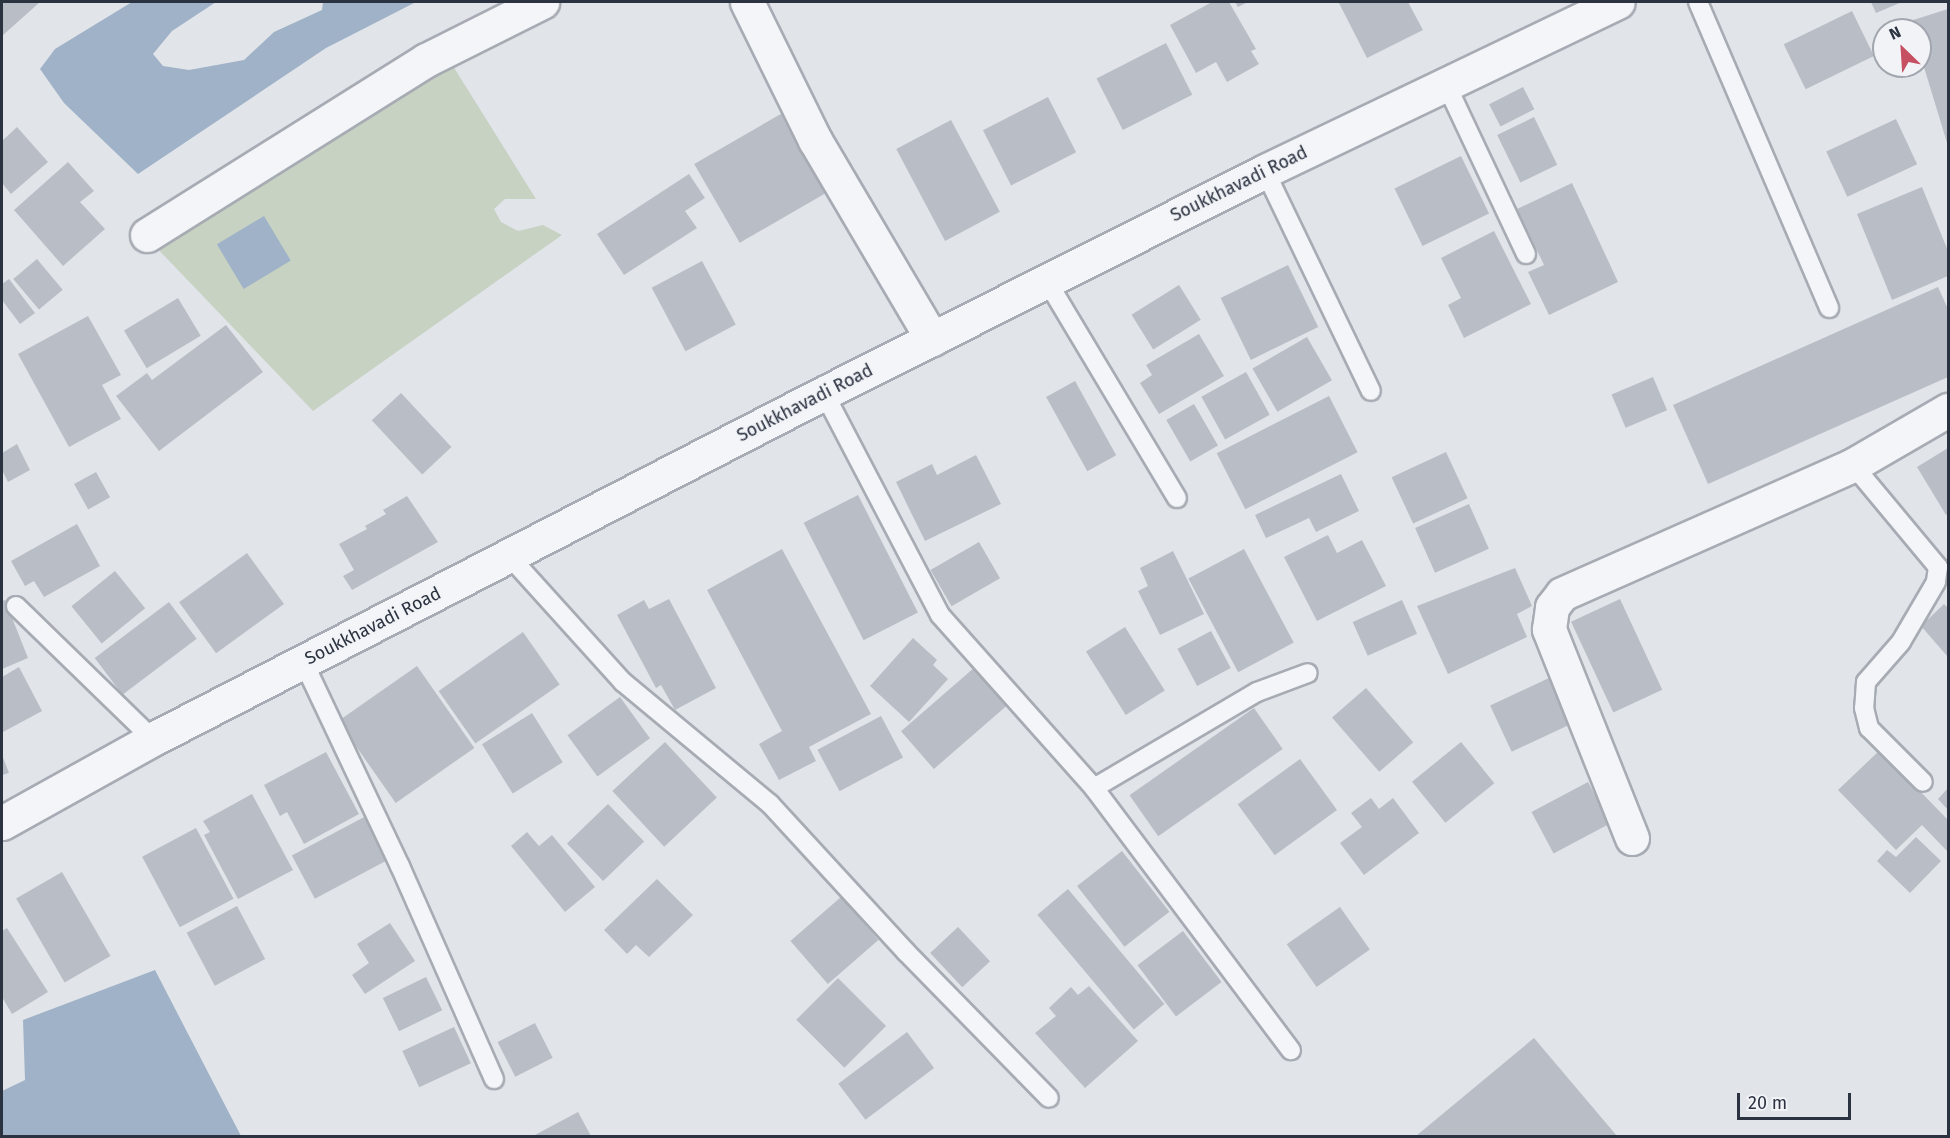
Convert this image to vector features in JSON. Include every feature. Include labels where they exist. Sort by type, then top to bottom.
[{"type":"street","points":[[147,235],[426,60],[542,2]]},
{"type":"street","points":[[747,2],[815,140],[932,339]]},
{"type":"street","name":"Soukkhavadi Road","points":[[2,823],[153,740],[824,393],[1265,171],[1618,2]]},
{"type":"street","points":[[1632,837],[1549,629],[1552,607],[1562,594],[1853,465],[1948,410]]},
{"type":"lane","points":[[1698,2],[1829,308]]},
{"type":"lane","points":[[1446,84],[1526,254]]},
{"type":"lane","points":[[1265,171],[1371,391]]},
{"type":"lane","points":[[1047,281],[1177,498]]},
{"type":"lane","points":[[824,393],[940,615],[1094,788],[1291,1050]]},
{"type":"lane","points":[[1853,465],[1938,567],[1936,582],[1901,642],[1866,682],[1865,691],[1864,708],[1869,728],[1923,782]]},
{"type":"lane","points":[[508,556],[623,682],[770,804],[906,952],[1049,1098]]},
{"type":"lane","points":[[16,606],[153,740]]},
{"type":"lane","points":[[303,662],[400,866],[494,1078]]},
{"type":"lane","points":[[1094,788],[1257,692],[1308,673]]},
{"type":"green space","points":[[448,58],[536,199],[505,199],[494,209],[501,222],[518,231],[543,225],[562,235],[313,411],[153,244]]},
{"type":"water","points":[[132,2],[216,2],[172,31],[153,54],[163,66],[189,70],[244,60],[274,32],[322,10],[323,2],[416,2],[326,48],[138,174],[64,103],[40,69],[55,49]]},
{"type":"water","points":[[264,216],[291,261],[244,289],[217,244]]},
{"type":"water","points":[[155,970],[241,1136],[2,1136],[2,1091],[25,1080],[23,1020]]},
{"type":"building","points":[[2,2],[40,2],[2,36]]},
{"type":"building","points":[[1212,2],[1229,2],[1256,49],[1251,51],[1259,64],[1227,82],[1216,62],[1196,73],[1170,25]]},
{"type":"building","points":[[1235,2],[1248,2],[1238,7]]},
{"type":"building","points":[[1408,2],[1423,30],[1367,58],[1339,3]]},
{"type":"building","points":[[1871,2],[1902,2],[1876,13]]},
{"type":"building","points":[[1948,9],[1948,146],[1927,78],[1932,78],[1932,18],[1920,18]]},
{"type":"building","points":[[1852,11],[1872,52],[1872,57],[1806,89],[1784,44]]},
{"type":"building","points":[[1166,43],[1192,95],[1123,130],[1097,78]]},
{"type":"building","points":[[1523,87],[1534,109],[1500,127],[1489,104]]},
{"type":"building","points":[[1048,97],[1076,152],[1011,185],[983,130]]},
{"type":"building","points":[[786,111],[832,190],[740,243],[694,164]]},
{"type":"building","points":[[1534,117],[1557,165],[1520,183],[1497,135]]},
{"type":"building","points":[[1896,119],[1917,164],[1847,197],[1826,152]]},
{"type":"building","points":[[951,120],[1000,212],[945,241],[896,149]]},
{"type":"building","points":[[17,127],[48,162],[11,194],[2,183],[2,141]]},
{"type":"building","points":[[1461,156],[1489,214],[1423,246],[1394,188]]},
{"type":"building","points":[[68,162],[94,191],[80,202],[105,229],[63,266],[14,210]]},
{"type":"building","points":[[689,174],[705,198],[685,211],[697,228],[624,275],[597,234]]},
{"type":"building","points":[[1572,183],[1618,282],[1549,315],[1528,272],[1544,265],[1517,209]]},
{"type":"building","points":[[1922,187],[1948,251],[1948,276],[1892,300],[1857,214]]},
{"type":"building","points":[[1494,231],[1531,304],[1464,338],[1448,305],[1461,298],[1441,258]]},
{"type":"building","points":[[37,259],[63,290],[39,310],[13,279]]},
{"type":"building","points":[[702,261],[736,325],[685,351],[652,288]]},
{"type":"building","points":[[1288,265],[1318,327],[1251,360],[1221,298]]},
{"type":"building","points":[[9,279],[35,313],[20,324],[2,300],[2,284]]},
{"type":"building","points":[[1179,285],[1201,320],[1153,349],[1132,315]]},
{"type":"building","points":[[1938,287],[1948,309],[1948,377],[1708,484],[1673,405]]},
{"type":"building","points":[[178,298],[201,336],[147,368],[124,330]]},
{"type":"building","points":[[88,316],[121,375],[102,385],[121,419],[69,447],[18,354]]},
{"type":"building","points":[[226,325],[263,372],[159,451],[116,396],[147,373],[152,380]]},
{"type":"building","points":[[1199,334],[1224,376],[1159,414],[1140,383],[1152,375],[1146,365]]},
{"type":"building","points":[[1307,337],[1332,380],[1277,412],[1252,368]]},
{"type":"building","points":[[1246,372],[1270,415],[1225,440],[1201,397]]},
{"type":"building","points":[[1653,377],[1667,410],[1626,428],[1612,395]]},
{"type":"building","points":[[1075,381],[1116,455],[1087,471],[1046,397]]},
{"type":"building","points":[[401,393],[451,447],[422,474],[372,420]]},
{"type":"building","points":[[1329,396],[1358,452],[1245,509],[1217,453]]},
{"type":"building","points":[[1194,404],[1218,446],[1190,462],[1166,420]]},
{"type":"building","points":[[17,444],[30,470],[8,482],[2,470],[2,453]]},
{"type":"building","points":[[1948,448],[1948,514],[1946,515],[1917,467]]},
{"type":"building","points":[[1446,452],[1468,498],[1413,524],[1392,477]]},
{"type":"building","points":[[976,455],[1001,504],[925,541],[896,482],[932,464],[937,475]]},
{"type":"building","points":[[96,472],[110,497],[88,509],[74,484]]},
{"type":"building","points":[[1341,474],[1359,511],[1316,532],[1309,518],[1266,538],[1255,515]]},
{"type":"building","points":[[858,495],[918,613],[864,640],[804,523]]},
{"type":"building","points":[[407,496],[438,542],[352,590],[343,576],[354,570],[339,544],[367,529],[365,526],[386,514],[383,510]]},
{"type":"building","points":[[1469,504],[1489,549],[1435,573],[1415,528]]},
{"type":"building","points":[[77,524],[100,566],[44,597],[34,581],[25,586],[11,561]]},
{"type":"building","points":[[1328,535],[1337,553],[1362,540],[1386,586],[1317,621],[1284,557]]},
{"type":"building","points":[[979,542],[1000,578],[952,606],[931,570]]},
{"type":"building","points":[[782,549],[871,714],[809,747],[816,761],[779,780],[759,744],[782,731],[707,590]]},
{"type":"building","points":[[1244,549],[1294,643],[1238,672],[1188,579]]},
{"type":"building","points":[[1173,551],[1204,614],[1160,635],[1138,591],[1148,586],[1140,568]]},
{"type":"building","points":[[247,553],[284,604],[216,653],[179,602]]},
{"type":"building","points":[[1515,568],[1532,606],[1517,614],[1527,637],[1448,674],[1417,606]]},
{"type":"building","points":[[115,571],[145,608],[102,644],[71,606]]},
{"type":"building","points":[[669,599],[716,688],[675,710],[661,685],[656,688],[617,615],[644,600],[649,609]]},
{"type":"building","points":[[1620,599],[1662,690],[1613,712],[1571,622]]},
{"type":"building","points":[[5,600],[28,658],[2,669],[2,601]]},
{"type":"building","points":[[1402,600],[1417,634],[1368,656],[1353,622]]},
{"type":"building","points":[[169,602],[197,639],[122,695],[95,658]]},
{"type":"building","points":[[1944,604],[1948,608],[1948,657],[1921,626]]},
{"type":"building","points":[[1125,627],[1165,691],[1126,715],[1086,651]]},
{"type":"building","points":[[1211,631],[1231,668],[1197,686],[1177,649]]},
{"type":"building","points":[[523,632],[560,684],[475,744],[439,691]]},
{"type":"building","points":[[913,638],[937,660],[933,665],[948,679],[909,722],[870,686]]},
{"type":"building","points":[[417,666],[474,748],[396,803],[338,721]]},
{"type":"building","points":[[19,667],[42,711],[3,732],[2,677]]},
{"type":"building","points":[[975,667],[1008,705],[934,769],[901,731]]},
{"type":"building","points":[[1549,678],[1571,724],[1512,752],[1490,705]]},
{"type":"building","points":[[1366,688],[1413,742],[1379,772],[1332,718]]},
{"type":"building","points":[[620,697],[650,738],[597,776],[567,735]]},
{"type":"building","points":[[1254,708],[1283,749],[1158,836],[1129,795]]},
{"type":"building","points":[[532,713],[563,762],[513,793],[482,744]]},
{"type":"building","points":[[881,716],[903,757],[839,791],[817,750]]},
{"type":"building","points":[[665,742],[717,798],[664,847],[612,791]]},
{"type":"building","points":[[1461,742],[1494,783],[1445,823],[1412,782]]},
{"type":"building","points":[[1880,750],[1948,820],[1947,851],[1922,825],[1896,850],[1838,790]]},
{"type":"building","points":[[326,752],[359,814],[304,844],[287,812],[280,816],[264,785]]},
{"type":"building","points":[[2,755],[9,773],[2,775]]},
{"type":"building","points":[[1300,759],[1337,810],[1275,855],[1238,804]]},
{"type":"building","points":[[1588,782],[1610,823],[1554,854],[1531,812]]},
{"type":"building","points":[[1948,788],[1948,810],[1938,799]]},
{"type":"building","points":[[252,794],[293,870],[238,899],[204,835],[210,832],[203,821]]},
{"type":"building","points":[[1371,798],[1379,809],[1393,798],[1419,833],[1364,875],[1340,843],[1362,827],[1351,813]]},
{"type":"building","points":[[608,804],[644,841],[603,881],[567,844]]},
{"type":"building","points":[[366,816],[389,859],[315,899],[292,855]]},
{"type":"building","points":[[196,828],[234,899],[180,927],[142,857]]},
{"type":"building","points":[[527,832],[539,846],[552,835],[595,887],[565,912],[511,846]]},
{"type":"building","points":[[1916,837],[1941,861],[1910,893],[1877,861],[1887,850],[1896,857]]},
{"type":"building","points":[[1122,851],[1169,912],[1124,947],[1077,886]]},
{"type":"building","points":[[62,872],[110,956],[65,983],[16,898]]},
{"type":"building","points":[[657,879],[693,915],[649,957],[636,945],[627,954],[604,930]]},
{"type":"building","points":[[1068,889],[1164,1004],[1134,1030],[1037,915]]},
{"type":"building","points":[[841,897],[878,940],[828,984],[790,941]]},
{"type":"building","points":[[237,906],[265,959],[215,986],[187,933]]},
{"type":"building","points":[[1340,907],[1370,950],[1317,987],[1287,944]]},
{"type":"building","points":[[390,923],[415,961],[365,994],[352,975],[369,963],[357,944]]},
{"type":"building","points":[[958,927],[990,961],[962,987],[930,953]]},
{"type":"building","points":[[7,928],[48,992],[12,1014],[2,997],[2,931]]},
{"type":"building","points":[[1183,931],[1222,982],[1176,1016],[1137,965]]},
{"type":"building","points":[[426,977],[442,1010],[399,1031],[383,998]]},
{"type":"building","points":[[838,978],[886,1026],[844,1068],[796,1020]]},
{"type":"building","points":[[1089,986],[1138,1041],[1085,1088],[1035,1033],[1056,1016],[1049,1008],[1071,987],[1078,995]]},
{"type":"building","points":[[535,1023],[553,1058],[515,1077],[498,1042]]},
{"type":"building","points":[[454,1027],[471,1063],[419,1087],[402,1051]]},
{"type":"building","points":[[907,1032],[934,1068],[865,1120],[838,1084]]},
{"type":"building","points":[[1534,1038],[1617,1136],[1416,1136]]},
{"type":"building","points":[[578,1112],[591,1136],[535,1135]]}]
